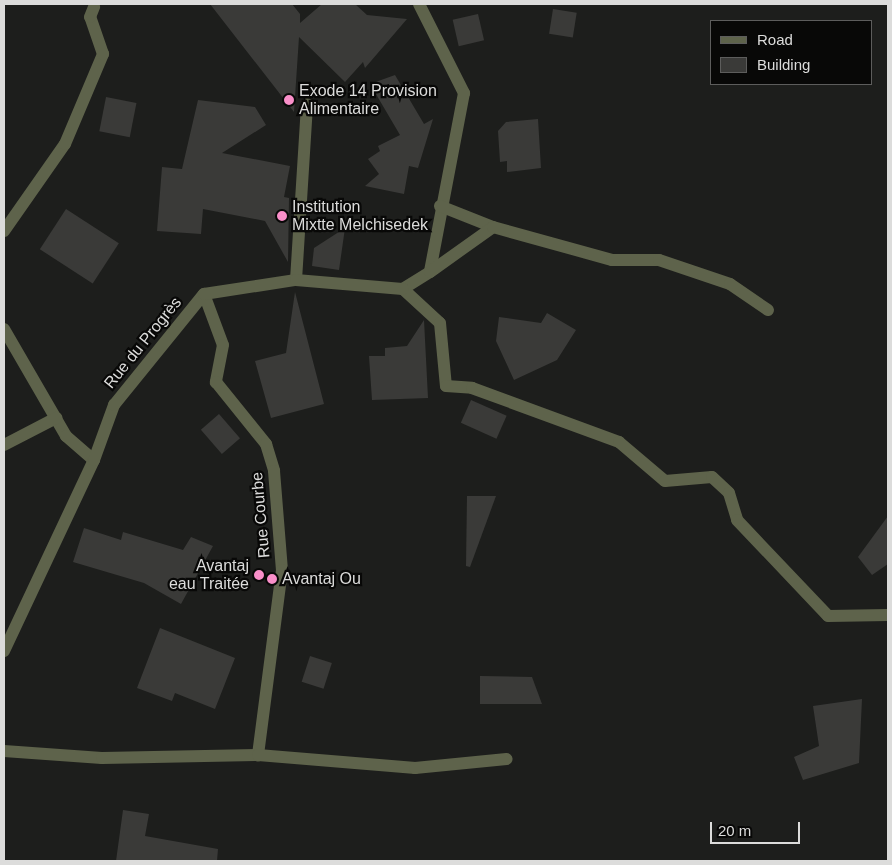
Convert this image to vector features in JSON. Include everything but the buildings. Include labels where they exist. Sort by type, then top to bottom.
[{"type":"street","points":[[419,4],[464,93],[440,206],[430,272]]},
{"type":"street","points":[[4,231],[66,144],[103,54],[90,17],[94,6]]},
{"type":"street","points":[[296,280],[307,104]]},
{"type":"street","points":[[440,206],[493,227],[612,260],[659,260],[730,284],[768,310]]},
{"type":"street","points":[[493,227],[403,290],[440,323],[446,386],[472,388],[619,442],[664,481],[712,477],[729,493],[737,520],[828,616],[888,615]]},
{"type":"street","name":"Rue du Progrès","points":[[4,651],[94,460],[114,405],[204,294],[296,280],[403,290]]},
{"type":"street","name":"Rue Courbe","points":[[204,294],[223,345],[216,382],[266,444],[274,471],[282,570],[258,755]]},
{"type":"street","points":[[4,329],[66,436],[94,460]]},
{"type":"street","points":[[4,445],[56,418]]},
{"type":"street","points":[[4,751],[102,758],[258,755],[415,768],[507,759]]},
{"type":"place","name":"Exode 14 Provision Alimentaire","points":[[289,100]]},
{"type":"place","name":"Institution Mixtte Melchisedek","points":[[282,216]]},
{"type":"place","name":"Avantaj eau Traitée","points":[[259,575]]},
{"type":"place","name":"Avantaj Ou","points":[[272,579]]}]
